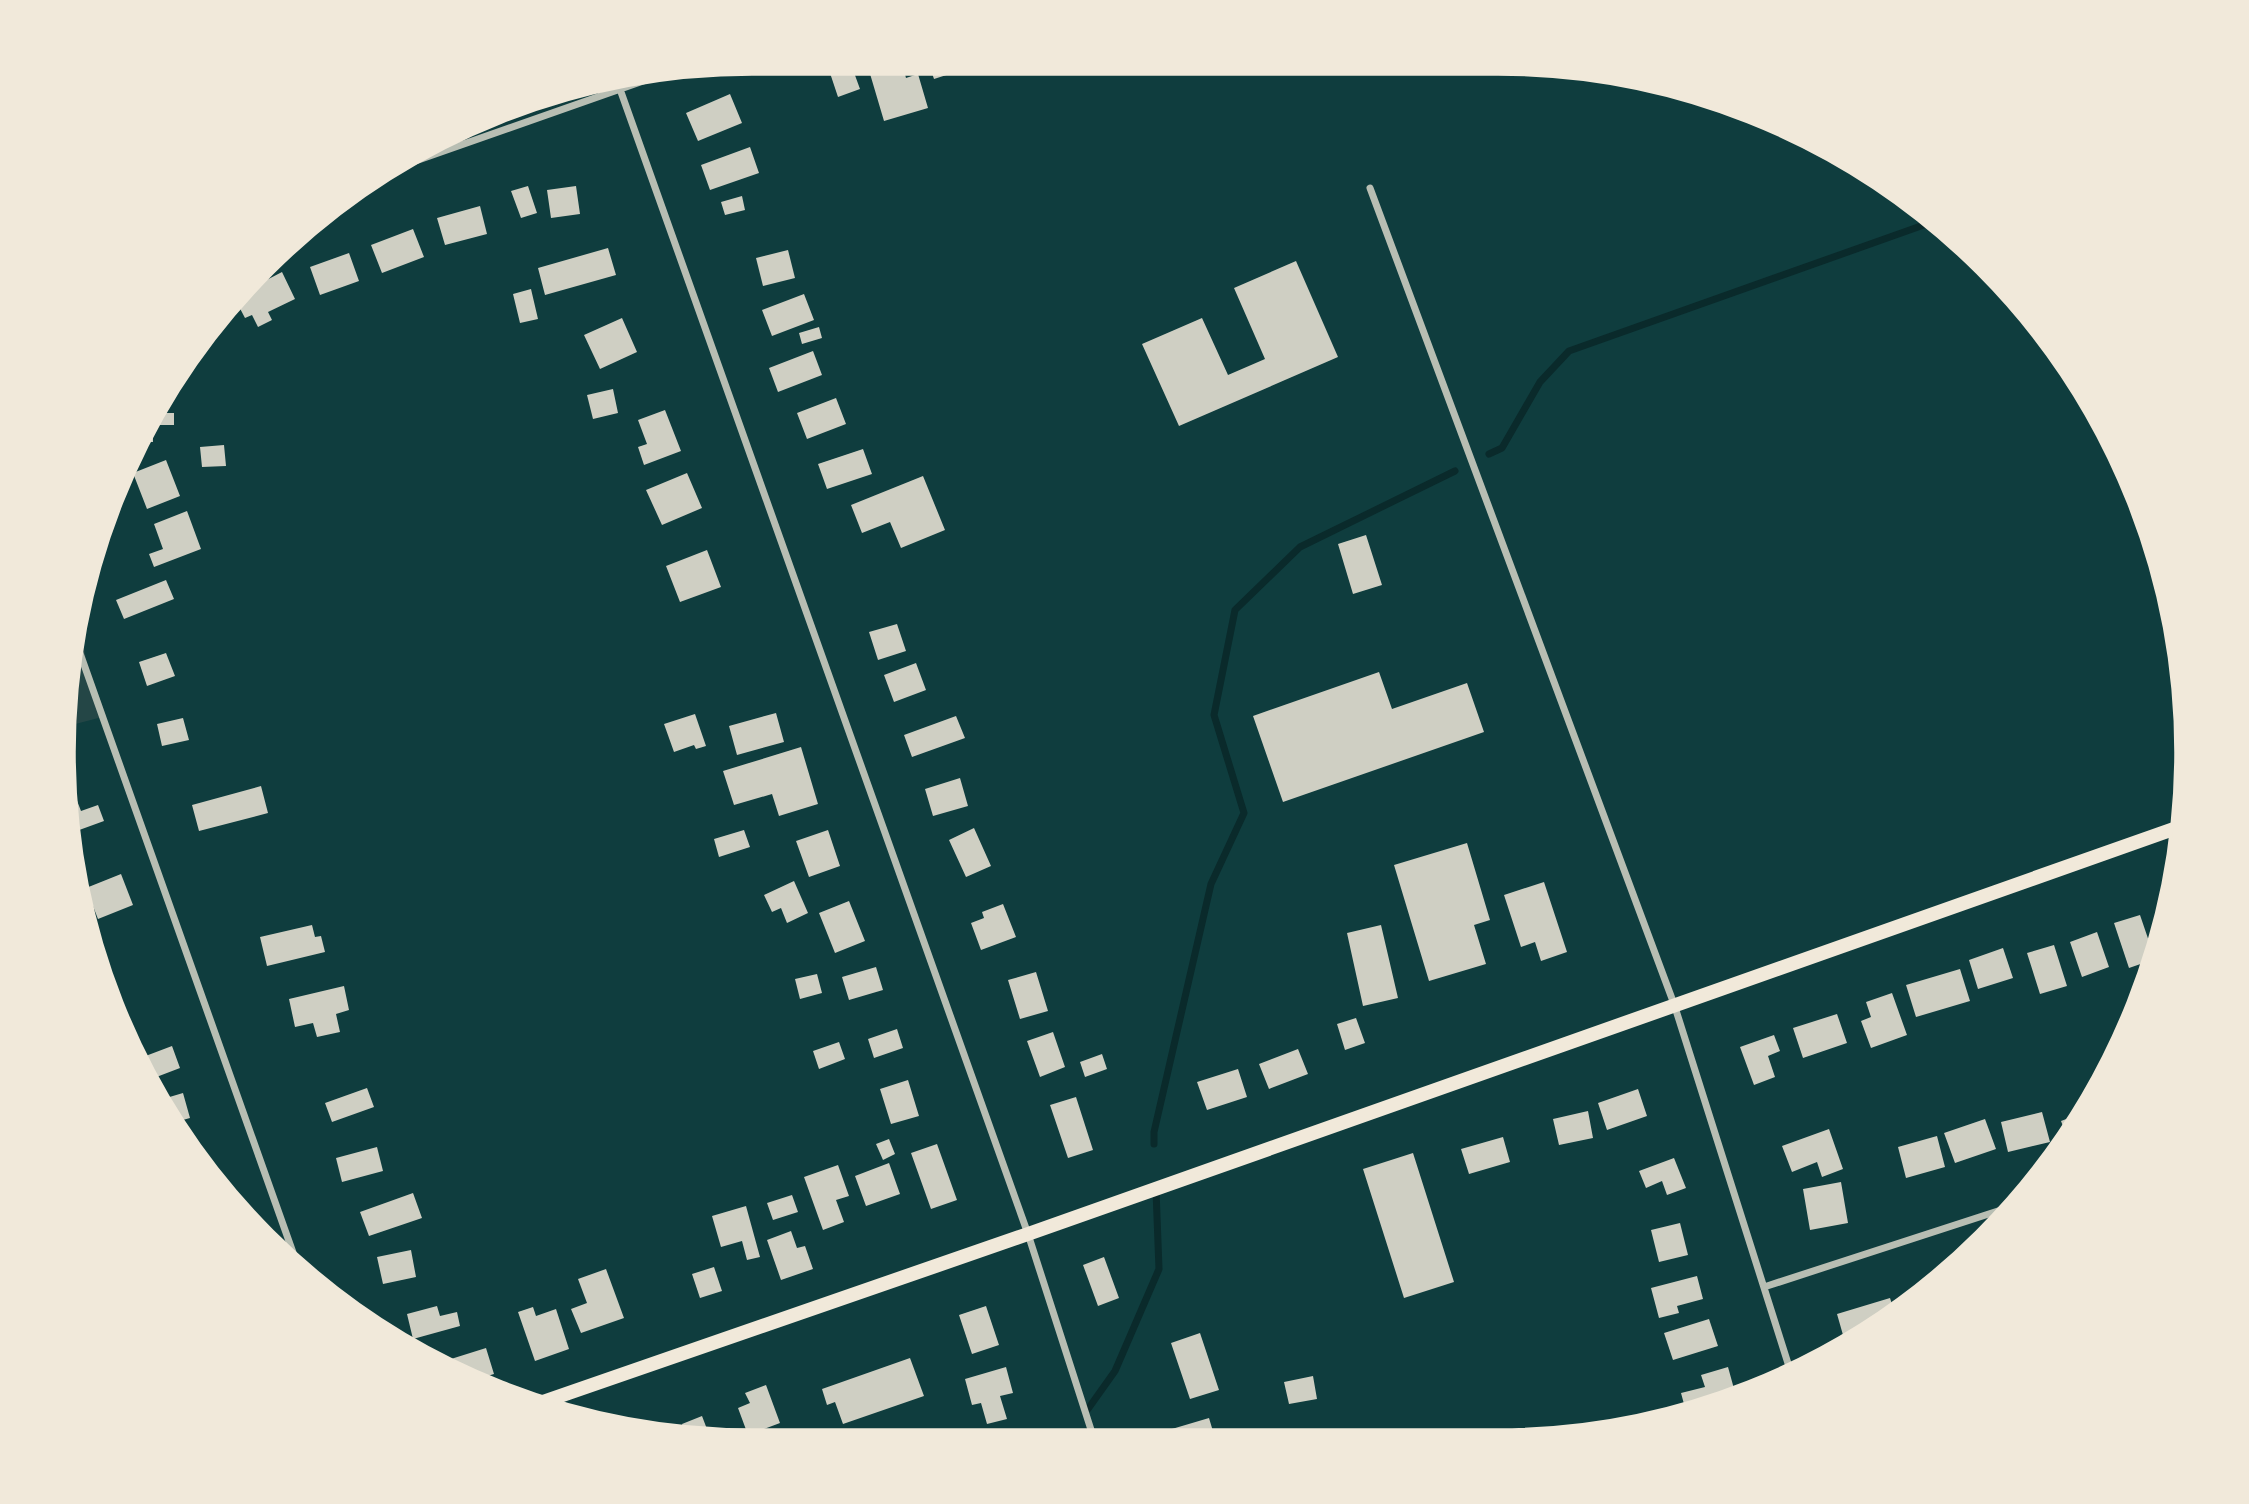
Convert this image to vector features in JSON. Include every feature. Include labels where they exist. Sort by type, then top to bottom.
[{"type":"main road","points":[[551,1399],[1028,1234],[2171,830]]},
{"type":"street","points":[[422,159],[637,84]]},
{"type":"street","points":[[620,90],[1028,1234],[1091,1430]]},
{"type":"street","points":[[1370,188],[1674,1004],[1788,1365]]},
{"type":"street","points":[[81,655],[294,1252]]},
{"type":"street","points":[[1764,1287],[1995,1212]]},
{"type":"shaded area","points":[[83,642],[86,659],[106,716],[75,724]]},
{"type":"building","points":[[830,74],[855,74],[860,89],[838,97]]},
{"type":"building","points":[[870,74],[905,74],[906,78],[918,74],[928,108],[884,121]]},
{"type":"building","points":[[932,74],[950,74],[934,79]]},
{"type":"building","points":[[730,94],[742,123],[698,141],[686,113]]},
{"type":"building","points":[[750,147],[759,173],[710,190],[701,165]]},
{"type":"building","points":[[528,186],[537,213],[521,218],[511,191]]},
{"type":"building","points":[[576,186],[580,214],[551,218],[547,190]]},
{"type":"building","points":[[742,196],[745,210],[725,215],[721,202]]},
{"type":"building","points":[[480,206],[487,234],[445,245],[437,218]]},
{"type":"building","points":[[413,229],[424,257],[382,273],[371,245]]},
{"type":"building","points":[[608,248],[616,275],[545,295],[538,268]]},
{"type":"building","points":[[788,250],[795,278],[763,286],[756,258]]},
{"type":"building","points":[[349,253],[359,281],[320,295],[310,267]]},
{"type":"building","points":[[1296,261],[1338,357],[1179,426],[1142,344],[1202,318],[1228,375],[1265,359],[1234,288]]},
{"type":"building","points":[[282,272],[295,299],[268,312],[272,320],[258,327],[252,315],[245,318],[240,308],[263,282]]},
{"type":"building","points":[[531,289],[538,319],[520,323],[513,294]]},
{"type":"building","points":[[804,294],[814,320],[772,336],[762,310]]},
{"type":"building","points":[[622,318],[637,352],[600,369],[584,335]]},
{"type":"building","points":[[819,327],[822,338],[802,344],[799,333]]},
{"type":"building","points":[[813,351],[822,375],[778,392],[769,368]]},
{"type":"building","points":[[613,389],[618,413],[593,419],[587,395]]},
{"type":"building","points":[[836,398],[846,424],[807,439],[797,413]]},
{"type":"building","points":[[665,410],[681,451],[644,465],[638,447],[647,444],[638,420]]},
{"type":"building","points":[[164,413],[174,413],[174,425],[158,425]]},
{"type":"building","points":[[224,445],[226,466],[202,467],[200,447]]},
{"type":"building","points":[[863,449],[872,474],[827,489],[818,464]]},
{"type":"building","points":[[166,460],[180,496],[147,509],[134,473]]},
{"type":"building","points":[[687,473],[702,508],[662,525],[646,490]]},
{"type":"building","points":[[923,476],[945,530],[901,548],[890,522],[862,533],[851,505]]},
{"type":"building","points":[[187,511],[201,549],[154,567],[149,554],[163,549],[154,524]]},
{"type":"building","points":[[1366,535],[1382,585],[1353,594],[1338,544]]},
{"type":"building","points":[[707,550],[721,587],[680,602],[666,566]]},
{"type":"building","points":[[166,580],[174,599],[124,619],[116,600]]},
{"type":"building","points":[[897,624],[906,651],[878,660],[869,632]]},
{"type":"building","points":[[166,653],[175,676],[147,686],[139,662]]},
{"type":"building","points":[[916,663],[926,690],[894,702],[884,675]]},
{"type":"building","points":[[1379,672],[1392,709],[1467,683],[1484,732],[1283,802],[1253,716]]},
{"type":"building","points":[[776,713],[784,742],[737,755],[729,726]]},
{"type":"building","points":[[695,714],[706,746],[696,749],[694,745],[674,752],[664,724]]},
{"type":"building","points":[[956,716],[965,738],[912,757],[904,735]]},
{"type":"building","points":[[183,718],[189,740],[162,746],[157,724]]},
{"type":"building","points":[[801,747],[818,804],[779,816],[772,794],[734,805],[723,771]]},
{"type":"building","points":[[960,778],[968,806],[933,816],[925,789]]},
{"type":"building","points":[[261,786],[268,813],[199,831],[192,805]]},
{"type":"building","points":[[75,795],[81,811],[98,805],[104,821],[78,830]]},
{"type":"building","points":[[974,828],[991,866],[966,877],[949,840]]},
{"type":"building","points":[[744,830],[750,847],[719,857],[714,839]]},
{"type":"building","points":[[828,830],[840,866],[809,877],[796,841]]},
{"type":"building","points":[[1467,843],[1490,920],[1474,925],[1486,964],[1429,981],[1394,865]]},
{"type":"building","points":[[121,874],[133,905],[98,919],[88,887]]},
{"type":"building","points":[[794,881],[808,913],[787,923],[781,908],[772,912],[764,895]]},
{"type":"building","points":[[1544,882],[1567,952],[1541,961],[1535,942],[1521,947],[1504,895]]},
{"type":"building","points":[[849,901],[865,941],[835,953],[819,913]]},
{"type":"building","points":[[1003,904],[1016,937],[981,950],[971,923],[984,918],[982,912]]},
{"type":"building","points":[[2140,915],[2148,940],[2141,964],[2129,968],[2114,923]]},
{"type":"building","points":[[312,925],[315,937],[321,936],[325,952],[267,966],[260,937]]},
{"type":"building","points":[[1381,925],[1398,998],[1363,1006],[1347,933]]},
{"type":"building","points":[[2097,932],[2109,967],[2082,977],[2070,942]]},
{"type":"building","points":[[2054,945],[2067,986],[2040,994],[2027,953]]},
{"type":"building","points":[[2003,948],[2013,978],[1978,989],[1969,960]]},
{"type":"building","points":[[876,967],[883,990],[849,1000],[842,977]]},
{"type":"building","points":[[1960,969],[1970,1001],[1916,1017],[1906,985]]},
{"type":"building","points":[[1036,972],[1048,1011],[1020,1019],[1008,980]]},
{"type":"building","points":[[817,974],[822,993],[800,999],[795,979]]},
{"type":"building","points":[[344,986],[349,1010],[336,1014],[340,1032],[317,1037],[313,1023],[295,1027],[289,999]]},
{"type":"building","points":[[1892,993],[1907,1035],[1871,1048],[1861,1021],[1871,1017],[1866,1002]]},
{"type":"building","points":[[1837,1014],[1847,1043],[1803,1058],[1793,1028]]},
{"type":"building","points":[[1356,1018],[1365,1043],[1345,1050],[1337,1024]]},
{"type":"building","points":[[897,1029],[903,1048],[874,1058],[868,1039]]},
{"type":"building","points":[[1053,1032],[1065,1067],[1040,1077],[1027,1041]]},
{"type":"building","points":[[1774,1035],[1780,1051],[1768,1056],[1775,1077],[1754,1085],[1740,1047]]},
{"type":"building","points":[[839,1042],[845,1059],[819,1069],[813,1051]]},
{"type":"building","points":[[172,1046],[180,1068],[156,1077],[145,1056]]},
{"type":"building","points":[[1298,1049],[1308,1074],[1269,1089],[1259,1064]]},
{"type":"building","points":[[1102,1054],[1107,1069],[1085,1077],[1080,1062]]},
{"type":"building","points":[[1238,1069],[1247,1097],[1207,1110],[1197,1082]]},
{"type":"building","points":[[908,1080],[919,1116],[891,1124],[880,1089]]},
{"type":"building","points":[[367,1088],[374,1107],[332,1122],[325,1103]]},
{"type":"building","points":[[1638,1089],[1647,1116],[1607,1130],[1598,1103]]},
{"type":"building","points":[[183,1093],[190,1118],[182,1120],[168,1097]]},
{"type":"building","points":[[1076,1097],[1093,1150],[1068,1158],[1050,1105]]},
{"type":"building","points":[[1588,1111],[1593,1138],[1559,1145],[1553,1119]]},
{"type":"building","points":[[2042,1112],[2050,1142],[2008,1152],[2001,1122]]},
{"type":"building","points":[[1985,1119],[1996,1149],[1955,1163],[1944,1133]]},
{"type":"building","points":[[1829,1129],[1843,1169],[1822,1177],[1817,1162],[1792,1172],[1782,1146]]},
{"type":"building","points":[[1937,1136],[1945,1167],[1906,1178],[1898,1147]]},
{"type":"building","points":[[1503,1137],[1510,1162],[1469,1174],[1461,1149]]},
{"type":"building","points":[[889,1139],[895,1154],[883,1160],[876,1144]]},
{"type":"building","points":[[937,1144],[957,1200],[931,1209],[911,1153]]},
{"type":"building","points":[[377,1147],[383,1171],[342,1182],[336,1158]]},
{"type":"building","points":[[1413,1153],[1454,1282],[1404,1298],[1363,1169]]},
{"type":"building","points":[[1674,1158],[1686,1188],[1667,1195],[1662,1181],[1646,1188],[1639,1171]]},
{"type":"building","points":[[889,1163],[900,1194],[866,1206],[855,1176]]},
{"type":"building","points":[[838,1165],[849,1196],[836,1200],[844,1222],[823,1230],[804,1177]]},
{"type":"building","points":[[1841,1182],[1848,1223],[1810,1230],[1803,1189]]},
{"type":"building","points":[[413,1193],[422,1218],[369,1236],[360,1212]]},
{"type":"building","points":[[792,1195],[798,1212],[773,1220],[767,1203]]},
{"type":"building","points":[[746,1206],[760,1257],[747,1260],[742,1241],[721,1247],[712,1216]]},
{"type":"building","points":[[1680,1223],[1688,1255],[1659,1262],[1651,1230]]},
{"type":"building","points":[[791,1231],[797,1248],[805,1246],[813,1269],[781,1280],[767,1240]]},
{"type":"building","points":[[411,1250],[416,1277],[383,1284],[377,1257]]},
{"type":"building","points":[[1104,1257],[1119,1298],[1098,1306],[1083,1265]]},
{"type":"building","points":[[714,1267],[722,1291],[700,1298],[692,1274]]},
{"type":"building","points":[[606,1269],[624,1318],[581,1333],[571,1309],[587,1303],[578,1279]]},
{"type":"building","points":[[1697,1276],[1703,1299],[1677,1306],[1679,1313],[1659,1318],[1651,1288]]},
{"type":"building","points":[[1890,1298],[1892,1303],[1843,1335],[1837,1314]]},
{"type":"building","points":[[437,1306],[440,1316],[457,1312],[460,1326],[413,1339],[407,1314]]},
{"type":"building","points":[[986,1306],[999,1345],[972,1354],[959,1315]]},
{"type":"building","points":[[533,1307],[536,1316],[556,1309],[569,1349],[535,1361],[518,1312]]},
{"type":"building","points":[[1709,1319],[1718,1346],[1673,1360],[1664,1333]]},
{"type":"building","points":[[1200,1333],[1219,1390],[1190,1399],[1171,1343]]},
{"type":"building","points":[[486,1348],[494,1374],[486,1376],[449,1360]]},
{"type":"building","points":[[910,1358],[924,1396],[843,1424],[835,1402],[827,1405],[822,1389]]},
{"type":"building","points":[[1006,1367],[1013,1393],[1000,1396],[1007,1419],[987,1424],[981,1403],[972,1405],[965,1379]]},
{"type":"building","points":[[1728,1367],[1734,1387],[1684,1404],[1681,1393],[1705,1387],[1701,1375]]},
{"type":"building","points":[[1313,1376],[1317,1399],[1289,1404],[1284,1382]]},
{"type":"building","points":[[766,1385],[780,1423],[761,1430],[746,1430],[738,1408],[750,1403],[745,1393]]},
{"type":"building","points":[[702,1416],[707,1429],[683,1427],[682,1424]]},
{"type":"building","points":[[1209,1418],[1213,1430],[1168,1430]]},
{"type":"waterway","points":[[1489,454],[1502,448],[1540,382],[1569,351],[1923,225]]},
{"type":"waterway","points":[[1154,1144],[1154,1132],[1211,884],[1244,813],[1214,715],[1235,610],[1300,547],[1455,471]]},
{"type":"waterway","points":[[1088,1409],[1115,1371],[1159,1269],[1156,1190]]}]
